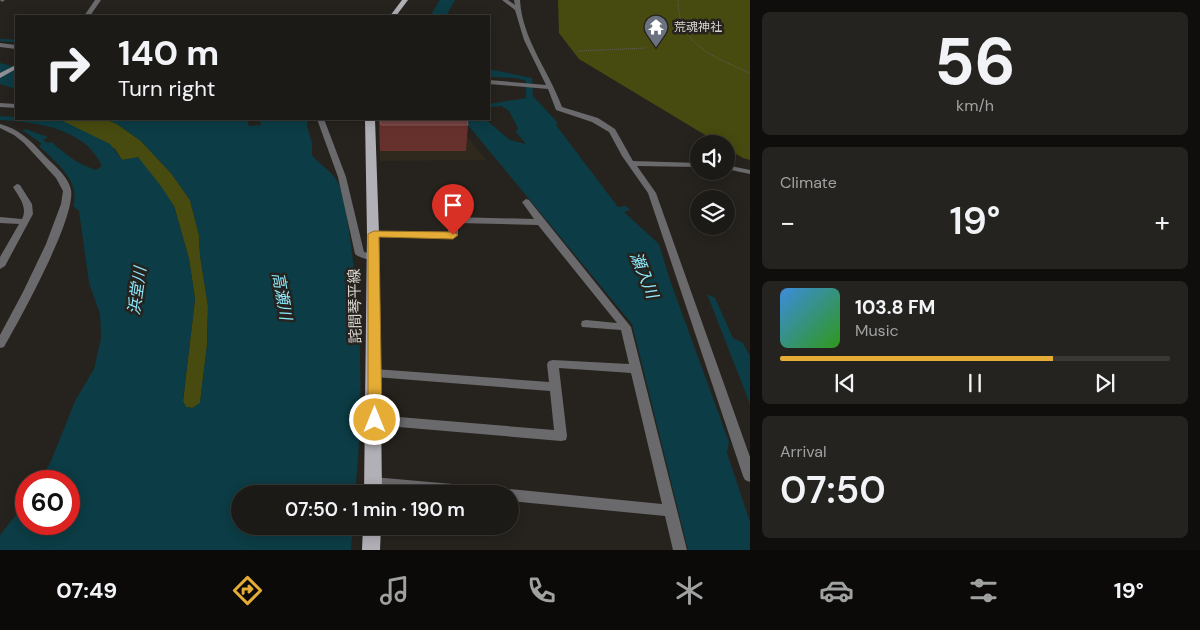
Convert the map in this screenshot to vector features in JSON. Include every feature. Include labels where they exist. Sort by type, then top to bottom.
[{"type":"main road","points":[[394,15],[405,0]]},
{"type":"main road","points":[[0,76],[15,68]]},
{"type":"main road","name":"詫間琴平線","points":[[370,120],[374,234],[375,420],[373,485]]},
{"type":"main road","points":[[372,535],[372,550]]},
{"type":"street","points":[[88,15],[98,0]]},
{"type":"street","points":[[505,0],[517,5],[523,31],[551,87],[558,108],[595,120],[612,130],[652,193],[750,476]]},
{"type":"street","points":[[0,45],[15,47]]},
{"type":"street","points":[[490,82],[551,87]]},
{"type":"street","points":[[0,105],[15,106]]},
{"type":"street","points":[[320,120],[342,177],[360,254],[374,257]]},
{"type":"street","points":[[0,126],[19,135],[62,180],[67,190],[65,208],[50,246],[11,327],[0,344]]},
{"type":"street","points":[[632,163],[690,164]]},
{"type":"street","points":[[735,168],[750,172]]},
{"type":"street","points":[[0,266],[29,214],[28,204],[17,187]]},
{"type":"street","points":[[526,202],[626,327],[680,550]]},
{"type":"street","points":[[0,220],[25,222]]},
{"type":"street","points":[[374,234],[453,235],[453,220],[541,222]]},
{"type":"street","points":[[586,324],[626,327]]},
{"type":"street","points":[[375,420],[561,436],[553,364],[635,369]]},
{"type":"street","points":[[375,373],[556,388]]},
{"type":"street","points":[[519,496],[671,511]]},
{"type":"path","points":[[678,0],[680,18],[689,35],[703,48],[750,73]]},
{"type":"path","points":[[578,51],[646,48]]},
{"type":"shaded area","points":[[558,0],[750,0],[750,160],[735,153],[735,135],[705,135],[579,59],[559,33]]},
{"type":"shaded area","points":[[60,120],[107,120],[117,124],[141,141],[171,173],[190,200],[199,235],[200,255],[208,306],[207,345],[200,403],[193,408],[186,407],[183,401],[195,299],[189,259],[174,206],[138,158],[122,160],[115,149]]},
{"type":"shaded area","points":[[378,120],[454,120],[486,160],[380,161]]},
{"type":"water","points":[[440,0],[455,0],[447,15],[431,15]]},
{"type":"water","points":[[0,63],[15,67],[15,89],[0,84]]},
{"type":"water","name":"瀬入川","points":[[490,69],[532,78],[533,96],[558,123],[556,125],[618,207],[626,206],[630,210],[624,212],[659,244],[671,283],[729,442],[727,453],[750,522],[750,550],[688,550],[632,324],[464,120],[486,120],[510,140],[526,144],[516,132],[518,128],[509,111],[501,106],[492,107],[490,105],[526,98],[526,81],[516,78],[490,77]]},
{"type":"water","points":[[0,116],[15,117],[15,120],[61,120],[110,144],[122,160],[138,157],[174,206],[189,259],[195,299],[183,401],[186,407],[192,408],[200,403],[207,345],[208,306],[200,255],[199,235],[190,200],[171,173],[141,141],[117,124],[107,120],[247,120],[249,126],[261,125],[259,120],[308,120],[307,126],[312,143],[312,155],[334,176],[341,191],[346,212],[353,264],[357,296],[360,362],[360,428],[356,485],[231,485],[231,535],[352,535],[351,550],[0,550],[0,535],[15,516],[15,535],[80,535],[80,470],[46,470],[75,401],[94,369],[101,338],[100,314],[89,283],[79,211],[73,206],[73,188],[70,180],[59,165],[39,146],[42,144],[22,130],[26,129],[48,137],[43,140],[47,143],[52,142],[67,155],[84,165],[96,170],[102,166],[94,153],[72,135],[44,125],[0,120]]},
{"type":"water","points":[[707,294],[715,298],[733,338],[743,343],[750,356],[750,404]]},
{"type":"building","points":[[380,120],[467,120],[468,125],[381,125]]},
{"type":"waterway","points":[[0,40],[15,41]]},
{"type":"place","name":"荒魂神社","points":[[656,48]]},
{"type":"route","points":[[375,420],[374,234],[453,235]]},
{"type":"water label","name":"浜堂川","points":[[137,291]]},
{"type":"water label","name":"高瀬川","points":[[282,296]]}]
